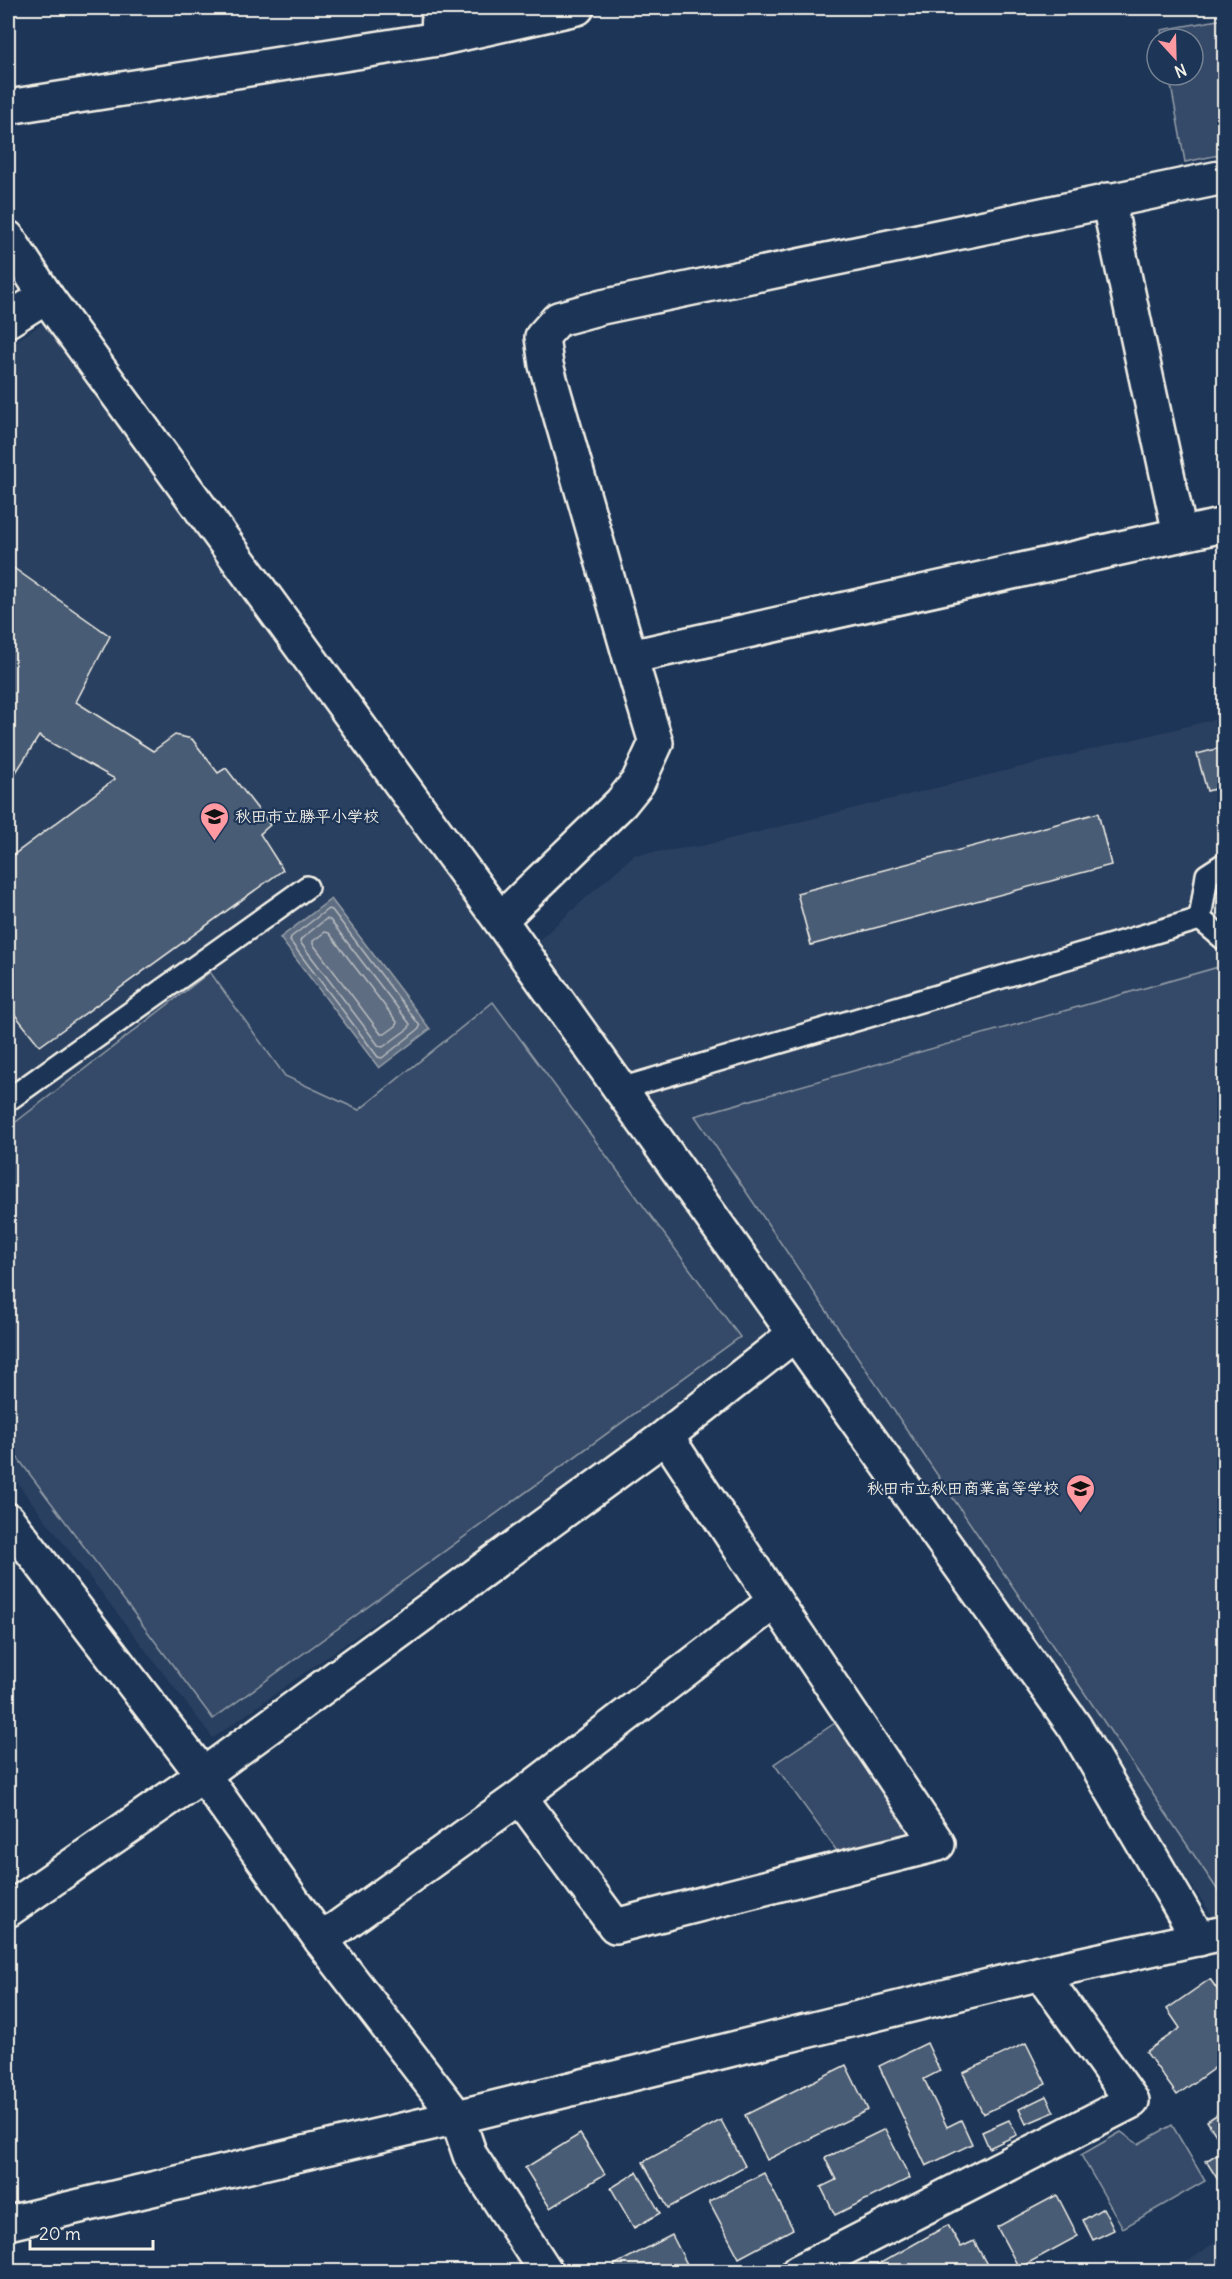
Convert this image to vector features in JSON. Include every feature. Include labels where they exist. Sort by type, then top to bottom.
[{"type":"street","points":[[8,107],[439,23],[577,8]]},
{"type":"street","points":[[500,920],[621,803],[639,782],[656,743],[546,365],[542,337],[558,319],[602,307],[1224,177]]},
{"type":"street","points":[[1108,201],[1180,534]]},
{"type":"street","points":[[8,238],[46,296],[500,920],[1075,1727],[1212,1936],[1041,1973],[457,2117],[8,2223]]},
{"type":"street","points":[[8,320],[46,296]]},
{"type":"street","points":[[630,657],[1224,525]]},
{"type":"street","points":[[8,1910],[203,1775],[666,1436],[795,1334]]},
{"type":"street","points":[[520,1797],[615,1926],[938,1844],[666,1436]]},
{"type":"street","points":[[8,1520],[203,1775],[321,1940],[457,2117],[470,2156],[546,2271]]},
{"type":"street","points":[[321,1940],[520,1797],[775,1600]]},
{"type":"street","points":[[798,2271],[1132,2101],[1041,1973]]},
{"type":"lane","points":[[1200,919],[1207,875],[1224,864]]},
{"type":"lane","points":[[8,1100],[307,887]]},
{"type":"lane","points":[[1200,919],[1224,939]]},
{"type":"lane","points":[[620,1089],[1200,919]]},
{"type":"shaded area","points":[[1224,19],[1224,154],[1185,162],[1171,87],[1205,87],[1205,27],[1178,27]]},
{"type":"shaded area","name":"秋田市立勝平小学校","points":[[45,322],[779,1336],[213,1738],[8,1471],[8,346]]},
{"type":"shaded area","name":"秋田市立秋田商業高等学校","points":[[1224,717],[1224,1937],[1210,1912],[539,940],[634,855],[701,846]]},
{"type":"shaded area","points":[[1222,966],[1224,970],[1223,1898],[695,1116]]},
{"type":"shaded area","points":[[210,972],[285,1076],[359,1110],[493,1002],[740,1337],[213,1719],[8,1445],[8,1128]]},
{"type":"shaded area","points":[[838,1721],[911,1833],[839,1854],[774,1764]]},
{"type":"shaded area","points":[[1172,2125],[1205,2181],[1123,2228],[1081,2155],[1121,2132],[1138,2144]]},
{"type":"shaded area","points":[[1224,2236],[1224,2271],[1174,2271]]},
{"type":"water","points":[[331,899],[430,1029],[379,1068],[280,938]]},
{"type":"building","points":[[8,564],[110,636],[76,702],[153,751],[175,735],[192,739],[218,773],[226,768],[270,825],[260,834],[283,870],[40,1046],[8,1006],[8,859],[115,779],[39,736],[8,785]]},
{"type":"building","points":[[1224,747],[1224,787],[1207,791],[1197,754]]},
{"type":"building","points":[[1098,813],[1111,865],[811,945],[797,893]]},
{"type":"building","points":[[1224,880],[1224,902],[1215,886]]},
{"type":"building","points":[[1210,1979],[1224,1999],[1224,2061],[1177,2095],[1146,2052],[1180,2028],[1167,2009]]},
{"type":"building","points":[[927,2043],[940,2071],[924,2079],[947,2127],[961,2120],[972,2144],[926,2166],[879,2066]]},
{"type":"building","points":[[1026,2043],[1046,2084],[983,2114],[963,2073]]},
{"type":"building","points":[[846,2065],[868,2110],[767,2160],[745,2115]]},
{"type":"building","points":[[1046,2096],[1054,2112],[1026,2124],[1019,2109]]},
{"type":"building","points":[[1224,2110],[1224,2148],[1207,2121]]},
{"type":"building","points":[[721,2120],[745,2166],[668,2208],[643,2162]]},
{"type":"building","points":[[1009,2120],[1017,2135],[989,2148],[982,2132]]},
{"type":"building","points":[[885,2129],[910,2178],[835,2215],[821,2187],[836,2180],[825,2158]]},
{"type":"building","points":[[580,2134],[605,2174],[550,2208],[525,2168]]},
{"type":"building","points":[[1220,2152],[1224,2159],[1224,2176],[1218,2180],[1206,2161]]},
{"type":"building","points":[[637,2172],[660,2213],[634,2228],[611,2188]]},
{"type":"building","points":[[764,2173],[793,2229],[739,2258],[709,2201]]},
{"type":"building","points":[[1057,2195],[1078,2236],[1019,2268],[997,2227]]},
{"type":"building","points":[[1103,2208],[1114,2230],[1093,2240],[1083,2220]]},
{"type":"building","points":[[948,2225],[961,2247],[974,2241],[991,2272],[881,2272],[877,2265]]},
{"type":"building","points":[[672,2235],[691,2272],[618,2272],[614,2265]]},
{"type":"place","name":"秋田市立勝平小学校","points":[[214,842]]},
{"type":"place","name":"秋田市立秋田商業高等学校","points":[[1080,1514]]}]
